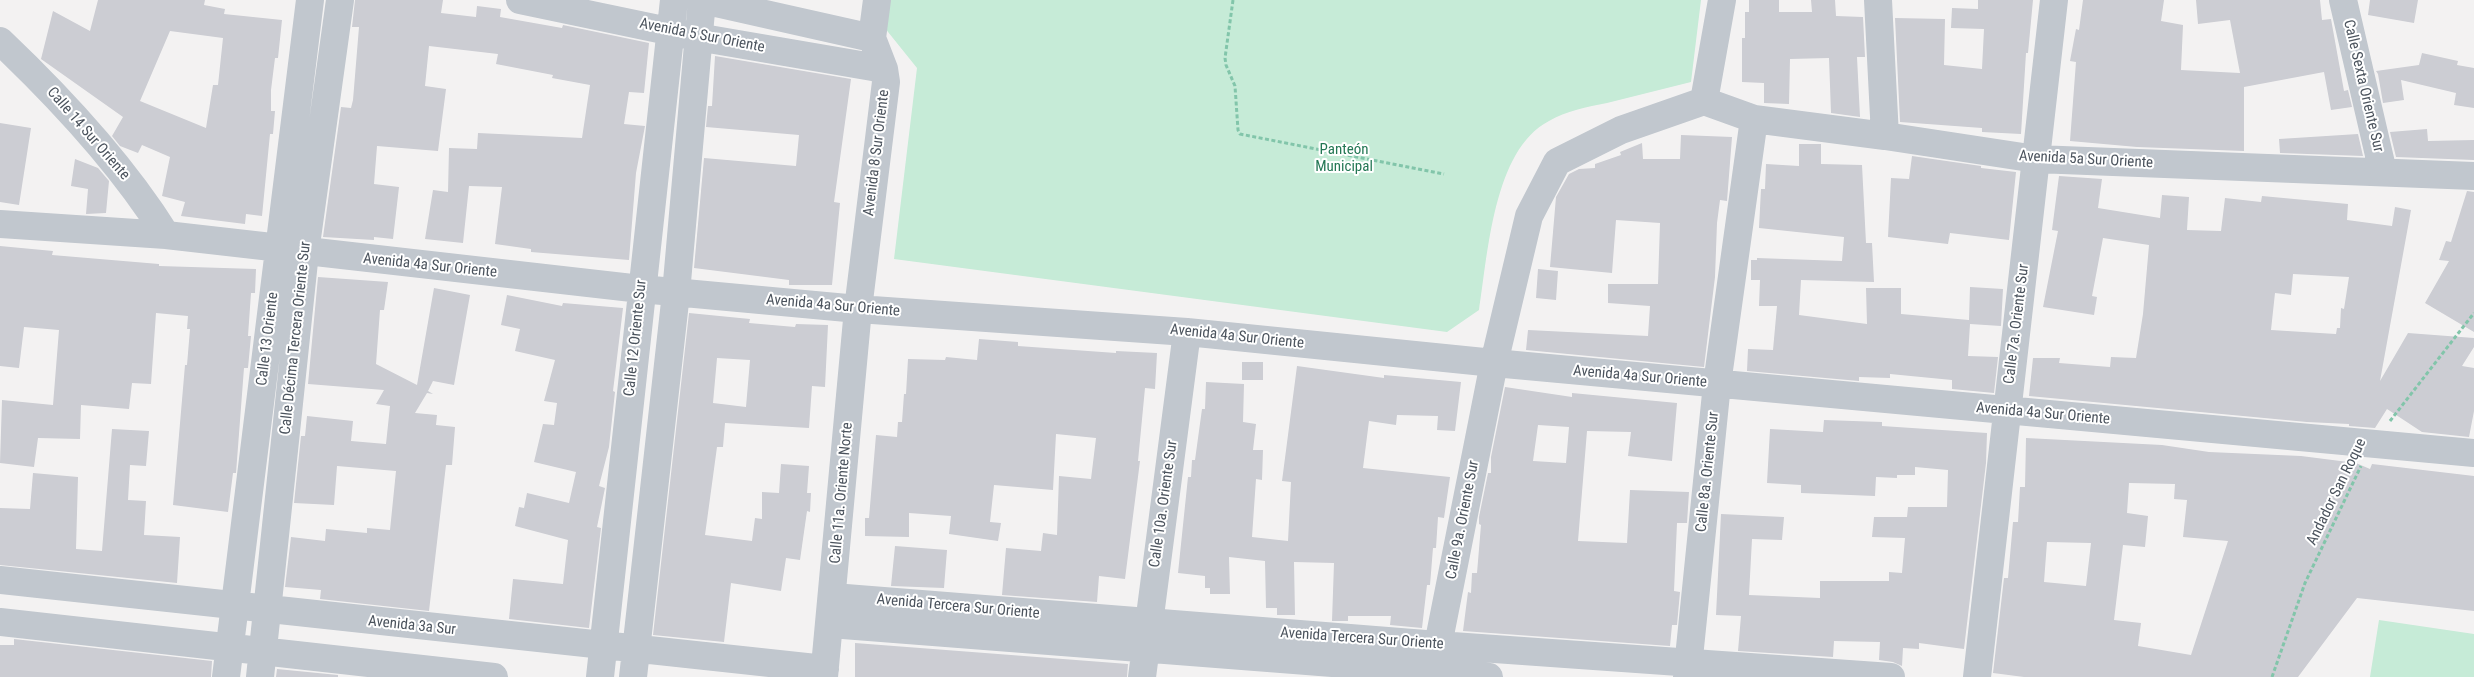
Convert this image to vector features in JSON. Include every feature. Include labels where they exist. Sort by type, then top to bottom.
[{"type":"street","name":"Calle 13 Oriente","points":[[226,677],[233,605],[292,250],[310,0]]},
{"type":"street","name":"Calle Décima Tercera Oriente Sur","points":[[262,665],[292,250],[340,0]]},
{"type":"street","name":"Avenida 5 Sur Oriente","points":[[520,0],[698,37],[884,69]]},
{"type":"street","name":"Calle 12 Oriente Sur","points":[[600,677],[674,0]]},
{"type":"street","points":[[633,677],[676,293],[702,0],[872,38]]},
{"type":"street","name":"Avenida 8 Sur Oriente","points":[[858,309],[886,82],[884,69],[872,38],[877,0]]},
{"type":"street","points":[[1704,101],[1722,0]]},
{"type":"street","points":[[1878,0],[1885,136]]},
{"type":"street","name":"Calle 7a. Oriente Sur","points":[[1977,677],[2054,0]]},
{"type":"street","name":"Calle Sexta Oriente Sur","points":[[2343,0],[2383,172]]},
{"type":"street","name":"Calle 14 Sur Oriente","points":[[0,41],[39,78],[143,198],[166,235]]},
{"type":"street","name":"Avenida 5a Sur Oriente","points":[[1704,101],[1754,119],[1885,136],[2036,159],[2474,176]]},
{"type":"street","name":"Calle 9a. Oriente Sur","points":[[1435,664],[1494,363],[1529,216],[1557,162],[1621,130],[1704,101]]},
{"type":"street","name":"Calle 8a. Oriente Sur","points":[[1688,669],[1717,384],[1754,119]]},
{"type":"street","name":"Avenida 4a Sur Oriente","points":[[0,224],[166,235],[641,290],[858,309],[1187,332],[1717,384],[2474,453]]},
{"type":"street","name":"Calle 11a. Oriente Norte","points":[[824,673],[833,597],[858,309]]},
{"type":"street","name":"Calle 10a. Oriente Sur","points":[[1142,677],[1187,332]]},
{"type":"street","name":"Avenida 3a Sur","points":[[0,580],[635,650],[824,673]]},
{"type":"street","name":"Avenida Tercera Sur Oriente","points":[[833,597],[1148,622],[1435,664],[1489,677]]},
{"type":"street","points":[[0,622],[228,648],[262,665],[461,673],[494,677]]},
{"type":"street","name":"Avenida Tercera Sur Oriente","points":[[830,624],[1146,649],[1435,664],[1688,669],[1892,677]]},
{"type":"street","points":[[461,673],[466,632]]},
{"type":"path","points":[[1233,0],[1226,58],[1235,86],[1238,130],[1240,134],[1444,174]]},
{"type":"path","name":"Andador San Roque","points":[[2272,677],[2306,583],[2371,444],[2474,313]]},
{"type":"green space","name":"Panteón Municipal","points":[[885,0],[1701,0],[1691,82],[1570,112],[1549,121],[1530,135],[1516,155],[1496,206],[1479,310],[1447,332],[894,259],[917,68],[880,22]]},
{"type":"green space","points":[[2379,620],[2474,634],[2474,677],[2370,677]]},
{"type":"building","points":[[98,0],[205,0],[204,5],[225,9],[224,14],[282,20],[278,58],[275,58],[271,90],[271,111],[275,111],[273,134],[270,134],[262,216],[246,214],[245,224],[181,216],[185,202],[162,196],[170,157],[142,145],[138,153],[120,146],[112,136],[123,117],[41,59],[53,11],[90,31]],"holes":[[[170,31],[223,38],[218,85],[213,85],[206,128],[140,101]]]},
{"type":"building","points":[[355,0],[443,0],[441,13],[476,17],[477,6],[501,9],[500,17],[562,28],[563,25],[649,43],[644,93],[629,92],[624,124],[645,126],[636,173],[629,260],[531,252],[531,249],[495,244],[502,187],[469,186],[463,243],[425,239],[433,190],[448,192],[449,148],[477,149],[478,133],[582,138],[590,85],[552,78],[553,75],[496,64],[498,54],[429,46],[425,86],[446,89],[438,151],[377,146],[374,184],[399,187],[393,239],[374,237],[374,240],[323,237],[341,107],[351,108],[353,100],[359,27],[352,27]]},
{"type":"building","points":[[1749,0],[1779,0],[1779,12],[1812,12],[1811,0],[1835,0],[1836,16],[1863,17],[1865,57],[1857,57],[1860,117],[1831,113],[1829,58],[1790,59],[1789,104],[1764,103],[1764,83],[1742,82],[1742,38],[1745,38],[1745,12],[1749,12]]},
{"type":"building","points":[[1978,0],[2033,0],[2028,53],[2026,53],[2021,134],[1982,132],[1982,128],[1900,122],[1895,18],[1945,19],[1944,65],[1982,69],[1984,29],[1951,28],[1952,8],[1978,9]]},
{"type":"building","points":[[2083,0],[2164,0],[2161,21],[2183,25],[2181,70],[2240,73],[2230,20],[2198,24],[2196,0],[2320,0],[2322,20],[2331,19],[2344,91],[2348,90],[2352,107],[2331,110],[2324,72],[2244,87],[2244,151],[2137,147],[2070,141],[2076,62],[2070,61],[2076,29],[2079,30]]},
{"type":"building","points":[[2370,0],[2418,0],[2414,23],[2368,15]]},
{"type":"building","points":[[2422,53],[2458,61],[2457,65],[2474,68],[2474,108],[2454,105],[2456,93],[2401,80],[2404,100],[2383,103],[2376,71],[2419,65]]},
{"type":"building","points":[[715,56],[851,79],[834,202],[840,203],[832,285],[789,285],[789,280],[694,268],[704,158],[796,166],[799,135],[706,127],[708,106],[712,106]]},
{"type":"building","points":[[0,123],[31,128],[19,205],[0,202]]},
{"type":"building","points":[[2427,129],[2428,141],[2474,140],[2474,160],[2396,157],[2390,132]]},
{"type":"building","points":[[2358,134],[2363,156],[2280,153],[2279,139]]},
{"type":"building","points":[[1681,135],[1732,137],[1727,201],[1720,200],[1717,223],[1715,277],[1704,367],[1526,350],[1528,330],[1648,336],[1650,306],[1608,303],[1608,284],[1658,284],[1660,223],[1616,220],[1612,273],[1550,267],[1556,197],[1569,174],[1579,169],[1595,168],[1595,164],[1621,155],[1620,152],[1642,143],[1643,159],[1680,159]]},
{"type":"building","points":[[1799,144],[1821,144],[1821,164],[1862,165],[1866,243],[1872,243],[1874,282],[1801,280],[1799,315],[1867,324],[1866,288],[1901,288],[1901,314],[1969,320],[1970,287],[2003,289],[2001,326],[1970,324],[1968,356],[1998,357],[1994,393],[1952,389],[1952,380],[1890,374],[1890,378],[1859,377],[1859,381],[1747,371],[1748,349],[1773,350],[1777,306],[1759,306],[1760,280],[1751,280],[1751,260],[1757,260],[1757,258],[1842,261],[1844,237],[1759,228],[1761,189],[1765,189],[1766,164],[1799,166]]},
{"type":"building","points":[[1912,156],[2016,172],[2009,240],[1950,233],[1948,244],[1888,237],[1891,178],[1909,179]]},
{"type":"building","points":[[75,159],[98,168],[109,181],[106,213],[86,214],[88,189],[71,186]]},
{"type":"building","points":[[2059,176],[2102,179],[2098,208],[2160,218],[2162,195],[2189,197],[2187,230],[2221,231],[2225,198],[2261,202],[2262,196],[2348,204],[2347,220],[2392,226],[2395,207],[2411,210],[2380,381],[2408,333],[2474,338],[2474,347],[2462,366],[2474,368],[2474,411],[2469,437],[2422,432],[2387,409],[2375,428],[2349,426],[2349,424],[2307,422],[2029,396],[2033,358],[2060,358],[2059,363],[2110,367],[2111,357],[2136,358],[2143,314],[2149,245],[2103,238],[2092,296],[2097,297],[2094,315],[2043,307],[2058,231],[2052,230]],"holes":[[[2293,274],[2349,277],[2344,309],[2341,308],[2340,328],[2337,328],[2336,334],[2271,330],[2275,293],[2291,295]]]},
{"type":"building","points":[[2467,191],[2474,192],[2474,332],[2425,303],[2449,261],[2439,260],[2446,241],[2451,242]]},
{"type":"building","points":[[0,246],[53,251],[52,255],[159,264],[159,266],[256,269],[255,293],[251,293],[248,336],[251,336],[248,368],[244,368],[236,473],[233,473],[228,512],[173,505],[185,365],[187,365],[190,329],[187,329],[188,316],[156,313],[151,384],[132,383],[129,409],[81,405],[80,439],[38,438],[34,467],[0,463],[2,400],[53,405],[59,330],[24,327],[19,368],[0,366]]},
{"type":"building","points":[[1538,269],[1558,271],[1556,300],[1536,298]]},
{"type":"building","points":[[318,277],[388,282],[384,310],[380,310],[376,364],[417,385],[434,288],[470,295],[454,385],[433,381],[428,391],[433,394],[427,393],[415,413],[437,415],[436,425],[455,427],[452,465],[446,465],[429,611],[320,599],[321,590],[285,587],[291,537],[325,541],[326,529],[367,533],[367,528],[390,530],[396,471],[337,466],[334,505],[294,503],[301,436],[305,436],[307,416],[353,421],[351,441],[386,444],[390,406],[376,404],[384,390],[308,384]]},
{"type":"building","points":[[507,295],[562,306],[563,303],[623,308],[613,391],[615,392],[609,447],[599,486],[605,488],[597,527],[601,528],[589,628],[509,619],[513,579],[563,584],[568,540],[515,526],[519,507],[524,508],[527,493],[569,503],[576,472],[534,462],[543,424],[554,425],[557,403],[544,401],[555,360],[515,351],[520,329],[501,325]]},
{"type":"building","points":[[689,313],[750,319],[749,323],[795,327],[796,324],[828,325],[825,387],[812,386],[809,428],[725,423],[723,447],[717,447],[705,535],[752,541],[755,518],[762,519],[762,492],[779,493],[781,464],[809,466],[807,493],[811,493],[810,512],[807,511],[800,560],[786,558],[781,591],[731,583],[724,642],[653,635]],"holes":[[[717,358],[750,360],[746,407],[713,403]]]},
{"type":"building","points":[[979,339],[1018,342],[1018,346],[1116,353],[1116,351],[1157,353],[1155,389],[1145,388],[1138,461],[1140,461],[1125,579],[1099,576],[1097,602],[1002,595],[1006,548],[1041,551],[1043,533],[1057,535],[1059,476],[1091,479],[1096,438],[1056,434],[1053,490],[994,485],[990,522],[1001,523],[998,541],[949,534],[951,516],[909,513],[909,537],[865,536],[865,518],[869,518],[876,435],[897,437],[898,422],[902,422],[904,394],[906,394],[908,359],[945,360],[946,357],[977,360]]},
{"type":"building","points":[[1242,362],[1263,362],[1263,380],[1242,380]]},
{"type":"building","points":[[1297,366],[1384,378],[1384,375],[1461,382],[1455,431],[1437,430],[1438,416],[1397,415],[1396,425],[1369,421],[1363,468],[1450,477],[1444,518],[1438,517],[1436,548],[1433,548],[1430,585],[1427,585],[1422,628],[1390,625],[1391,616],[1348,616],[1348,621],[1332,621],[1334,563],[1294,562],[1295,615],[1277,615],[1277,608],[1266,608],[1265,561],[1229,557],[1230,594],[1210,594],[1210,588],[1205,588],[1205,576],[1178,573],[1188,477],[1191,477],[1192,460],[1195,460],[1202,409],[1205,409],[1206,382],[1244,384],[1243,422],[1256,424],[1253,450],[1263,450],[1262,480],[1256,479],[1252,537],[1288,541],[1291,482],[1282,481]]},
{"type":"building","points":[[1505,387],[1572,397],[1572,393],[1677,403],[1672,461],[1628,456],[1631,432],[1587,431],[1578,541],[1627,543],[1630,490],[1689,492],[1687,523],[1677,523],[1674,591],[1680,592],[1677,625],[1672,625],[1670,646],[1463,631],[1468,592],[1471,593],[1472,573],[1477,573],[1481,525],[1479,524],[1479,517],[1488,473],[1491,473],[1491,457]],"holes":[[[1538,425],[1569,427],[1566,463],[1533,461]]]},
{"type":"building","points":[[1824,420],[1882,422],[1882,426],[1987,433],[1986,463],[1964,649],[1919,643],[1919,649],[1903,648],[1902,666],[1893,662],[1879,660],[1880,642],[1834,641],[1833,657],[1738,651],[1741,616],[1716,615],[1721,514],[1784,517],[1782,540],[1752,539],[1749,595],[1820,598],[1820,581],[1889,581],[1889,572],[1902,573],[1905,538],[1872,537],[1874,517],[1907,517],[1908,507],[1947,507],[1948,470],[1915,467],[1915,475],[1897,475],[1897,478],[1876,477],[1875,496],[1801,493],[1801,485],[1767,483],[1770,429],[1823,432]]},
{"type":"building","points":[[112,429],[149,431],[146,466],[130,465],[128,500],[146,501],[144,535],[180,537],[177,583],[0,565],[0,508],[30,509],[33,473],[78,477],[76,549],[102,551]]},
{"type":"building","points":[[2026,438],[2162,445],[2209,452],[2301,456],[2356,463],[2370,469],[2372,464],[2474,476],[2474,611],[2357,598],[2298,677],[2024,677],[1993,673],[2004,578],[2008,578],[2013,522],[2018,522],[2020,487],[2025,487]],"holes":[[[2129,483],[2175,484],[2174,499],[2187,500],[2183,537],[2228,541],[2191,655],[2138,646],[2141,623],[2114,620],[2123,545],[2145,547],[2148,516],[2127,513]],[[2047,542],[2091,543],[2086,586],[2044,582]]]},
{"type":"building","points":[[895,546],[947,550],[944,588],[891,586]]},
{"type":"building","points":[[14,639],[212,661],[211,677],[0,677],[0,645],[14,645]]},
{"type":"building","points":[[855,643],[1128,664],[1127,677],[855,677]]},
{"type":"building","points":[[277,669],[338,675],[338,677],[276,677]]}]
